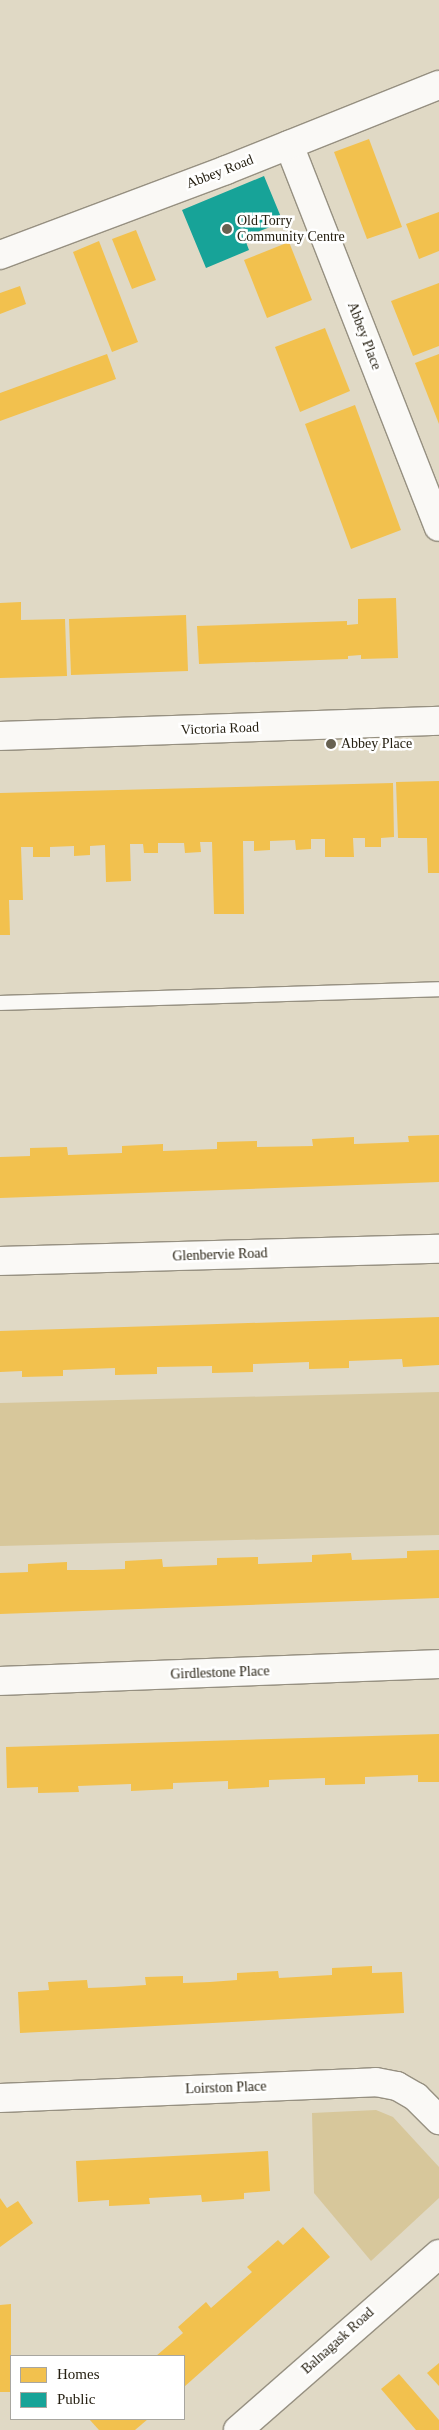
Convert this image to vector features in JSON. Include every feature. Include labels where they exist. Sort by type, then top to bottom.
[{"type":"street","name":"Abbey Road","points":[[0,255],[289,146],[439,85]]},
{"type":"street","name":"Abbey Place","points":[[289,146],[439,528]]},
{"type":"street","name":"Victoria Road","points":[[0,736],[439,721]]},
{"type":"street","name":"Glenbervie Road","points":[[0,1262],[439,1249]]},
{"type":"street","name":"Girdlestone Place","points":[[0,1681],[439,1664]]},
{"type":"street","name":"Loirston Place","points":[[0,2098],[376,2082],[397,2086],[416,2097],[439,2120]]},
{"type":"street","name":"Balnagask Road","points":[[238,2430],[439,2254]]},
{"type":"lane","points":[[0,1003],[439,989]]},
{"type":"shaded area","points":[[439,1392],[439,1535],[0,1546],[0,1403]]},
{"type":"shaded area","points":[[376,2110],[393,2117],[439,2167],[439,2198],[371,2261],[314,2193],[312,2113]]},
{"type":"building: Homes","points":[[369,139],[402,227],[367,239],[334,152]]},
{"type":"building: Homes","points":[[439,212],[439,251],[419,259],[406,224]]},
{"type":"building: Homes","points":[[136,230],[156,280],[132,289],[112,239]]},
{"type":"building: Homes","points":[[99,241],[138,342],[112,352],[73,252]]},
{"type":"building: Homes","points":[[289,242],[312,300],[267,318],[244,260]]},
{"type":"building: Homes","points":[[439,283],[439,346],[413,356],[391,301]]},
{"type":"building: Homes","points":[[20,286],[26,304],[0,314],[0,293]]},
{"type":"building: Homes","points":[[325,328],[350,391],[300,412],[275,347]]},
{"type":"building: Homes","points":[[107,354],[116,379],[0,421],[0,393]]},
{"type":"building: Homes","points":[[439,354],[439,424],[415,363]]},
{"type":"building: Homes","points":[[355,405],[401,530],[351,549],[305,424]]},
{"type":"building: Homes","points":[[396,598],[398,658],[361,659],[361,655],[348,656],[348,659],[199,664],[197,626],[347,621],[347,625],[358,624],[358,599]]},
{"type":"building: Homes","points":[[21,602],[21,620],[65,619],[67,676],[0,678],[0,603]]},
{"type":"building: Homes","points":[[186,615],[188,671],[71,675],[69,619]]},
{"type":"building: Homes","points":[[439,781],[439,873],[428,873],[427,838],[398,838],[396,782]]},
{"type":"building: Homes","points":[[393,783],[394,837],[381,838],[381,847],[365,847],[365,838],[353,838],[354,857],[325,857],[325,839],[311,839],[311,849],[296,850],[295,840],[270,841],[270,850],[254,851],[254,841],[243,841],[244,914],[214,914],[212,842],[200,842],[201,852],[185,853],[184,843],[158,843],[158,853],[144,853],[143,844],[130,844],[131,881],[106,882],[105,845],[90,846],[90,855],[74,856],[74,846],[50,847],[50,857],[33,857],[33,847],[21,847],[23,900],[9,900],[10,935],[0,935],[0,793]]},
{"type":"building: Homes","points":[[439,1135],[439,1182],[0,1198],[0,1157],[30,1156],[30,1148],[67,1147],[68,1155],[122,1153],[122,1146],[163,1144],[163,1151],[217,1149],[217,1142],[257,1141],[257,1147],[313,1146],[312,1139],[354,1137],[354,1144],[409,1142],[408,1136]]},
{"type":"building: Homes","points":[[439,1317],[439,1365],[403,1367],[402,1359],[349,1361],[349,1368],[309,1369],[309,1362],[253,1364],[253,1372],[212,1373],[212,1366],[157,1367],[157,1374],[115,1375],[115,1368],[63,1370],[63,1376],[22,1377],[22,1371],[0,1372],[0,1331]]},
{"type":"building: Homes","points":[[439,1550],[439,1598],[0,1614],[0,1573],[28,1572],[28,1564],[67,1562],[67,1570],[125,1569],[125,1561],[162,1559],[163,1567],[217,1565],[217,1558],[258,1557],[258,1564],[312,1562],[312,1555],[351,1553],[352,1560],[407,1558],[407,1551]]},
{"type":"building: Homes","points":[[439,1734],[439,1782],[418,1782],[418,1775],[365,1777],[365,1784],[325,1785],[325,1778],[269,1780],[269,1787],[228,1789],[228,1781],[173,1783],[173,1789],[131,1791],[131,1784],[78,1786],[79,1792],[38,1793],[38,1787],[7,1788],[6,1747]]},
{"type":"building: Homes","points":[[372,1966],[372,1973],[402,1972],[404,2013],[20,2033],[18,1992],[49,1990],[48,1982],[87,1980],[88,1988],[114,1987],[146,1985],[145,1977],[183,1976],[183,1983],[210,1982],[237,1980],[237,1973],[278,1971],[279,1978],[332,1975],[332,1968]]},
{"type":"building: Homes","points":[[268,2151],[270,2191],[244,2193],[244,2199],[202,2202],[201,2195],[149,2198],[150,2204],[109,2206],[109,2200],[78,2202],[76,2161]]},
{"type":"building: Homes","points":[[0,2198],[7,2208],[18,2201],[33,2223],[0,2247]]},
{"type":"building: Homes","points":[[303,2227],[330,2257],[185,2386],[185,2355],[157,2355],[183,2333],[178,2327],[206,2302],[211,2308],[252,2272],[247,2267],[278,2240],[283,2245]]},
{"type":"building: Homes","points":[[11,2304],[10,2392],[0,2392],[0,2305]]},
{"type":"building: Homes","points":[[439,2363],[439,2386],[427,2373]]},
{"type":"building: Homes","points":[[399,2374],[439,2420],[439,2430],[416,2430],[381,2389]]},
{"type":"building: Homes","points":[[90,2420],[147,2420],[135,2430],[99,2430]]},
{"type":"building: Public","name":"Old Torry Community Centre","points":[[264,176],[283,222],[244,237],[249,250],[206,268],[182,210]]},
{"type":"place","name":"Old Torry Community Centre","points":[[227,229]]},
{"type":"place","name":"Abbey Place","points":[[331,744]]}]
